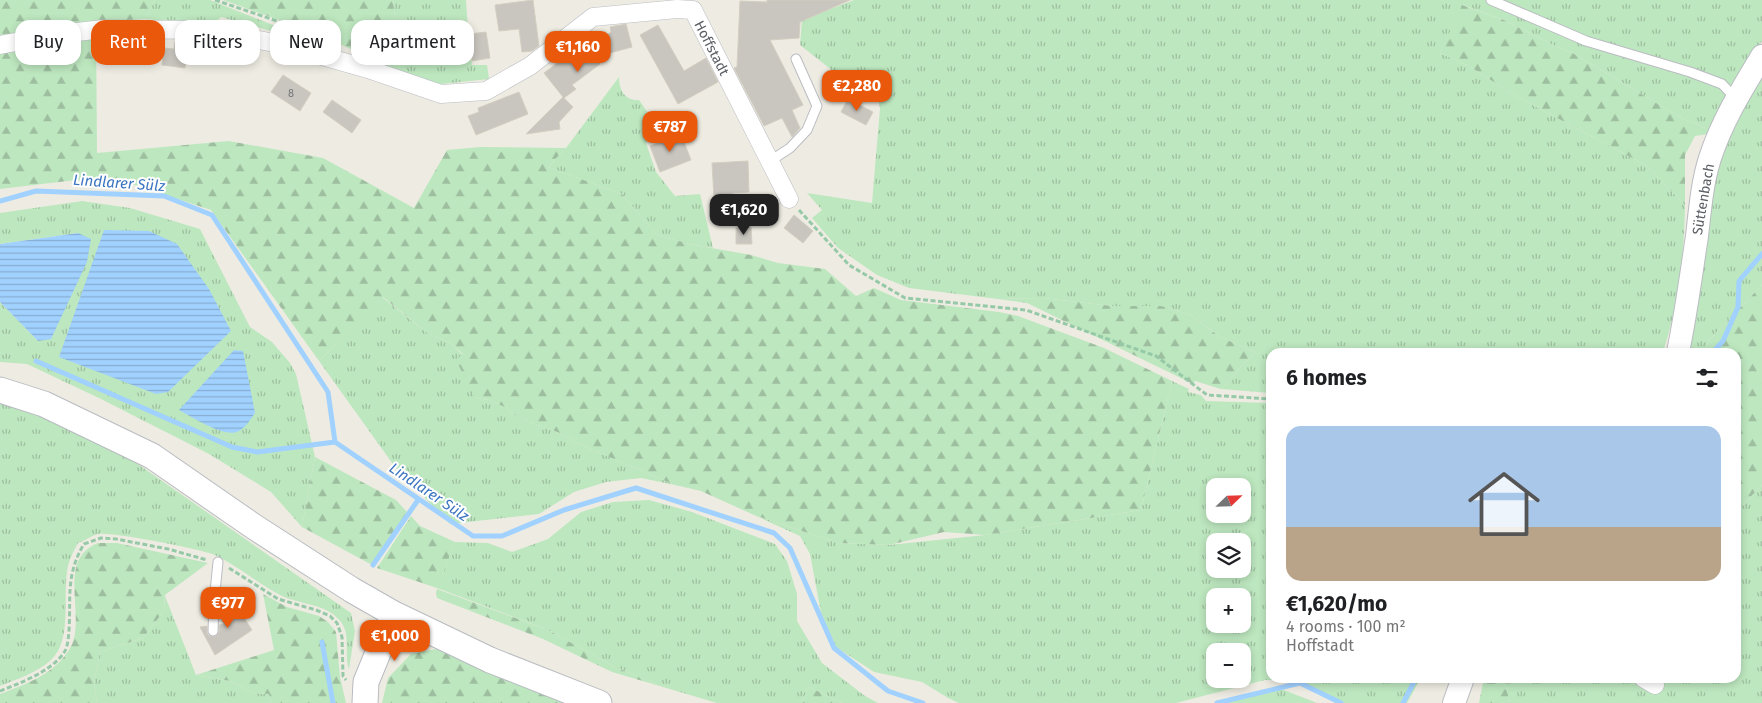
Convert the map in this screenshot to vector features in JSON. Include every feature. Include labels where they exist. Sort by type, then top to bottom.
[{"type":"main road","points":[[0,390],[44,404],[152,456],[352,590],[394,614],[490,660],[599,703]]},
{"type":"main road","points":[[365,703],[366,682],[379,646],[394,614]]},
{"type":"street","name":"Hoffstadt","points":[[0,45],[60,34],[103,29],[204,30],[280,44],[368,69],[441,94],[486,91],[530,66],[593,17],[677,9],[692,10],[789,199]]},
{"type":"street","name":"Süttenbach","points":[[1679,348],[1690,290],[1706,174],[1720,132],[1736,99],[1762,56]]},
{"type":"street","points":[[1454,703],[1462,683]]},
{"type":"lane","points":[[1491,0],[1586,41],[1690,72],[1722,84],[1736,99]]},
{"type":"lane","points":[[770,161],[790,148],[807,130],[816,106],[796,59]]},
{"type":"lane","points":[[214,630],[214,602],[218,562]]},
{"type":"path","points":[[789,199],[849,265],[905,298],[1026,310],[1156,356],[1207,395],[1266,399]]},
{"type":"path","points":[[0,690],[29,679],[50,666],[65,651],[70,620],[70,589],[75,560],[84,544],[101,538],[168,549],[218,562],[278,599],[330,616],[337,623],[342,637],[343,676],[348,682]]},
{"type":"green space","points":[[0,0],[155,0],[145,19],[91,20],[91,65],[96,65],[97,153],[229,141],[323,158],[414,208],[447,150],[480,147],[566,148],[548,167],[622,194],[657,235],[689,244],[751,255],[778,263],[825,269],[856,296],[874,288],[901,300],[1018,316],[1104,348],[1172,381],[1141,510],[985,535],[944,532],[889,545],[838,543],[754,515],[701,491],[675,485],[579,444],[560,433],[532,423],[489,400],[475,398],[456,360],[463,354],[450,343],[426,332],[383,297],[319,361],[211,210],[135,185],[76,180],[0,189]]},
{"type":"green space","points":[[155,0],[210,0],[270,24],[270,31],[260,28],[260,20],[232,20],[221,17],[218,20],[175,20],[175,22],[145,19]]},
{"type":"green space","points":[[223,0],[393,0],[395,20],[351,20],[351,49],[341,45],[341,20],[279,20]]},
{"type":"green space","points":[[393,0],[466,0],[467,20],[395,20]]},
{"type":"green space","points":[[854,0],[1762,0],[1762,41],[1710,130],[1683,119],[1571,52],[1557,47],[1504,20],[1463,5],[1440,53],[1469,66],[1514,95],[1647,166],[1685,205],[1680,280],[1664,348],[1266,348],[1266,393],[1221,389],[1255,352],[1220,337],[1191,315],[1160,306],[1112,306],[1043,298],[998,299],[909,288],[877,275],[838,248],[812,218],[822,210],[807,193],[872,203],[880,108],[878,98],[833,71],[800,45],[802,20]]},
{"type":"green space","points":[[1462,5],[1504,20],[1557,47],[1571,52],[1683,119],[1710,130],[1708,134],[1695,136],[1685,155],[1685,205],[1647,166],[1514,95],[1469,66],[1440,53]]},
{"type":"green space","points":[[341,52],[351,56],[351,58],[341,55]]},
{"type":"green space","points":[[1762,60],[1762,285],[1708,341],[1707,348],[1686,348],[1705,217],[1725,134]]},
{"type":"green space","points":[[378,65],[400,65],[401,80]]},
{"type":"green space","points":[[400,65],[487,65],[489,79],[441,84],[401,80]]},
{"type":"green space","points":[[619,77],[620,86],[624,94],[630,99],[639,100],[658,127],[646,143],[656,172],[675,196],[700,194],[713,248],[689,244],[657,235],[622,194],[548,167],[566,148]]},
{"type":"green space","points":[[82,201],[130,208],[200,229],[250,327],[272,342],[290,363],[296,374],[315,457],[302,527],[271,492],[209,454],[27,364],[0,362],[0,302],[38,341],[78,233],[0,244],[0,213]]},
{"type":"green space","points":[[1762,285],[1762,485],[1741,507],[1741,348],[1707,348],[1708,341]]},
{"type":"green space","points":[[382,297],[426,332],[450,343],[463,355],[475,398],[489,400],[532,423],[560,433],[579,444],[675,485],[641,478],[606,482],[574,492],[539,514],[450,524],[395,467],[319,361]]},
{"type":"green space","points":[[1043,298],[1112,306],[1161,306],[1191,315],[1220,337],[1255,352],[1221,389],[1195,381],[1193,384],[1027,303],[998,299]]},
{"type":"green space","points":[[1172,381],[1189,389],[1188,392],[1201,395],[1206,401],[1266,403],[1266,680],[1251,684],[1251,643],[1206,643],[1206,688],[1234,688],[1176,703],[959,703],[922,682],[874,672],[836,647],[821,613],[810,554],[800,536],[754,515],[838,543],[889,545],[985,535],[1141,510]]},
{"type":"green space","points":[[0,399],[105,441],[351,613],[355,631],[349,669],[347,639],[344,627],[328,611],[280,595],[215,555],[157,542],[99,534],[78,543],[70,561],[66,582],[64,631],[58,652],[40,669],[0,686]]},
{"type":"green space","points":[[315,457],[396,500],[408,513],[372,565],[302,527]]},
{"type":"green space","points":[[1762,485],[1762,703],[1510,703],[1505,683],[1741,683],[1741,507]]},
{"type":"green space","points":[[649,500],[692,512],[775,544],[787,561],[797,594],[797,621],[822,663],[865,696],[878,703],[842,703],[809,687],[801,703],[717,703],[663,687],[613,666],[548,630],[437,588],[455,542],[488,543],[512,552],[548,539],[581,512],[613,502]]},
{"type":"green space","points":[[411,516],[420,526],[455,542],[437,589],[548,630],[613,666],[663,687],[612,672],[543,639],[437,598],[436,593],[437,588],[377,568]]},
{"type":"green space","points":[[98,543],[117,543],[208,563],[165,595],[164,611],[143,638],[100,652],[94,683],[97,703],[0,703],[0,694],[38,678],[63,659],[69,650],[74,637],[76,623],[75,576],[78,563],[85,551]]},
{"type":"green space","points":[[263,594],[287,607],[319,616],[328,622],[336,632],[340,677],[346,703],[271,703],[269,694],[253,693],[230,681],[196,675],[274,650]]},
{"type":"green space","points":[[165,596],[196,675],[230,681],[253,693],[269,694],[271,703],[97,703],[94,683],[100,652],[143,638],[164,611]]},
{"type":"green space","points":[[436,649],[564,703],[382,703],[388,678],[411,654]]},
{"type":"green space","points":[[1301,683],[1418,683],[1407,703],[1344,703]]},
{"type":"green space","points":[[1483,683],[1505,683],[1510,703],[1479,703]]},
{"type":"green space","points":[[809,687],[842,703],[801,703]]},
{"type":"green space","points":[[1269,690],[1284,690],[1317,703],[1217,703]]},
{"type":"water","points":[[104,230],[149,231],[177,244],[209,289],[231,331],[168,392],[156,394],[59,357]]},
{"type":"water","points":[[78,233],[91,239],[87,262],[51,339],[38,341],[0,302],[0,244]]},
{"type":"water","points":[[234,350],[243,351],[255,413],[244,427],[233,433],[218,430],[179,410]]},
{"type":"building","points":[[533,0],[539,46],[532,51],[522,52],[519,29],[499,31],[495,5]]},
{"type":"building","points":[[767,0],[850,0],[800,22],[799,38],[770,40],[803,105],[792,110],[800,128],[792,137],[782,118],[764,126],[734,68],[737,67],[740,1],[767,2]]},
{"type":"building","points":[[626,24],[632,47],[595,57],[600,64],[572,85],[576,89],[564,98],[573,107],[559,122],[560,129],[526,134],[563,97],[544,73],[584,43],[589,50],[611,32],[610,27]]},
{"type":"building","points":[[658,25],[684,71],[706,58],[718,82],[678,104],[640,35]]},
{"type":"building","points":[[486,32],[490,58],[474,61],[474,33]]},
{"type":"building","points":[[175,42],[175,65],[185,65],[185,68],[162,65],[165,65],[165,48],[174,49]]},
{"type":"building","points":[[283,75],[311,93],[300,111],[271,92]]},
{"type":"building","points":[[519,92],[528,114],[476,135],[468,116],[479,112],[478,108]]},
{"type":"building","points":[[848,99],[873,112],[866,125],[841,112]]},
{"type":"building","points":[[332,100],[361,120],[352,133],[323,112]]},
{"type":"building","points":[[681,134],[691,160],[660,172],[650,146]]},
{"type":"building","points":[[748,161],[749,192],[732,193],[734,215],[715,216],[712,163]]},
{"type":"building","points":[[794,215],[813,231],[803,243],[784,228]]},
{"type":"building","points":[[751,227],[752,244],[736,244],[736,228]]},
{"type":"building","points":[[233,601],[252,630],[215,655],[200,627],[207,626],[209,636],[216,636],[219,632],[219,625],[224,624],[220,617],[220,609]]},
{"type":"waterway","name":"Lindlarer Sülz","points":[[0,201],[36,191],[164,196],[212,215],[328,392],[335,442],[473,536],[502,536],[564,510],[636,488],[774,533],[790,548],[834,648],[888,691],[923,703]]},
{"type":"waterway","points":[[1717,348],[1723,341],[1738,307],[1739,281],[1762,254]]},
{"type":"waterway","points":[[36,361],[232,447],[257,452],[335,442]]},
{"type":"waterway","points":[[373,565],[418,500]]},
{"type":"waterway","points":[[322,642],[333,703]]},
{"type":"waterway","name":"Lindlarer Sülz","points":[[1217,703],[1300,683],[1341,703]]},
{"type":"waterway","points":[[1403,703],[1413,683]]}]
